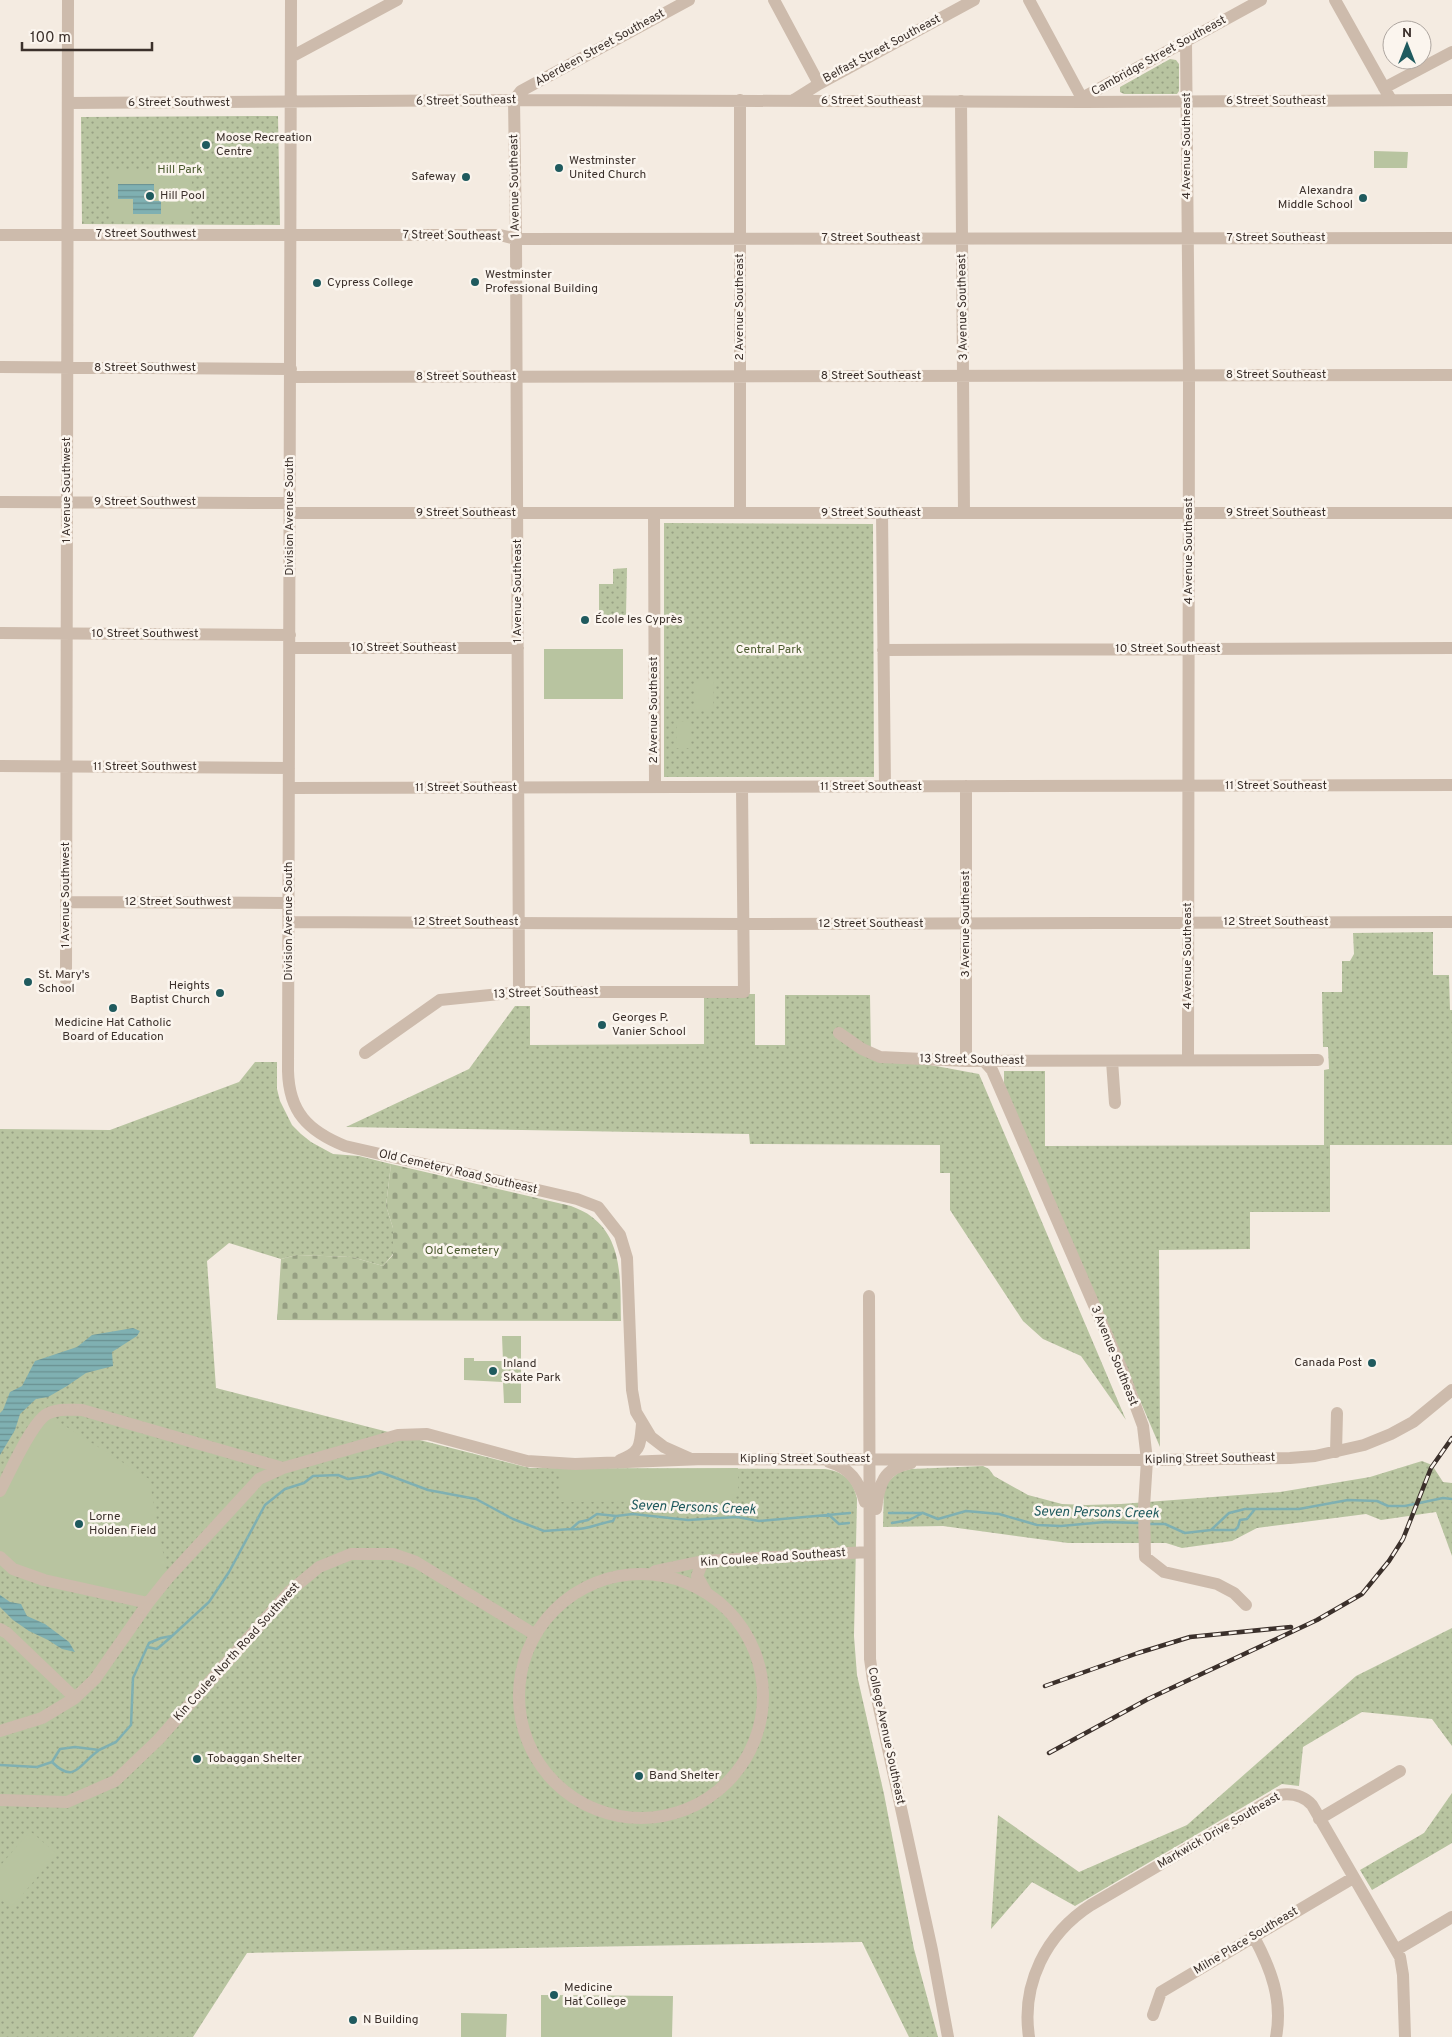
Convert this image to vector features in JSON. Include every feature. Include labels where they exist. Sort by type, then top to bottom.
[{"type":"street","name":"1 Avenue Southwest","points":[[66,980],[68,0]]},
{"type":"street","name":"Division Avenue South","points":[[288,1032],[291,0]]},
{"type":"street","points":[[291,57],[397,0]]},
{"type":"street","name":"Aberdeen Street Southeast","points":[[514,100],[521,91],[688,0]]},
{"type":"street","points":[[774,0],[819,84]]},
{"type":"street","name":"Belfast Street Southeast","points":[[792,101],[819,84],[974,0]]},
{"type":"street","points":[[1029,0],[1083,100]]},
{"type":"street","name":"Cambridge Street Southeast","points":[[1083,100],[1261,0]]},
{"type":"street","points":[[1335,0],[1391,100]]},
{"type":"street","name":"4 Avenue Southeast","points":[[1186,42],[1186,238],[1189,375],[1188,1060]]},
{"type":"street","points":[[1384,88],[1452,52]]},
{"type":"street","name":"6 Street Southeast","points":[[290,103],[514,100],[1452,100]]},
{"type":"street","name":"1 Avenue Southeast","points":[[514,100],[519,992]]},
{"type":"street","name":"2 Avenue Southeast","points":[[740,100],[740,513]]},
{"type":"street","name":"3 Avenue Southeast","points":[[961,101],[964,513]]},
{"type":"street","name":"6 Street Southwest","points":[[68,103],[290,103]]},
{"type":"street","name":"7 Street Southwest","points":[[0,235],[291,235]]},
{"type":"street","name":"7 Street Southeast","points":[[291,235],[500,235],[516,238],[1452,238]]},
{"type":"street","name":"8 Street Southwest","points":[[0,367],[291,373]]},
{"type":"street","name":"8 Street Southeast","points":[[291,373],[517,377],[1452,375]]},
{"type":"street","name":"9 Street Southwest","points":[[0,502],[290,508]]},
{"type":"street","name":"9 Street Southeast","points":[[290,508],[654,514],[1452,513]]},
{"type":"street","points":[[882,513],[885,787]]},
{"type":"street","name":"2 Avenue Southeast","points":[[654,514],[655,787]]},
{"type":"street","name":"10 Street Southwest","points":[[0,634],[290,635]]},
{"type":"street","name":"10 Street Southeast","points":[[290,648],[518,648]]},
{"type":"street","name":"10 Street Southeast","points":[[884,650],[1452,648]]},
{"type":"street","name":"11 Street Southwest","points":[[0,766],[289,768]]},
{"type":"street","name":"11 Street Southeast","points":[[289,788],[1452,785]]},
{"type":"street","name":"3 Avenue Southeast","points":[[966,786],[966,1061]]},
{"type":"street","points":[[742,787],[743,924]]},
{"type":"street","name":"12 Street Southwest","points":[[66,902],[289,903]]},
{"type":"street","name":"12 Street Southeast","points":[[289,922],[743,924],[1452,922]]},
{"type":"street","name":"13 Street Southeast","points":[[365,1053],[440,1000],[519,992],[744,992],[743,924]]},
{"type":"street","name":"Old Cemetery Road Southeast","points":[[288,1032],[288,1084],[291,1096],[300,1116],[309,1126],[330,1140],[345,1146],[562,1196],[598,1207],[620,1235],[624,1246],[629,1280],[632,1390],[636,1412],[642,1424]]},
{"type":"street","name":"13 Street Southeast","points":[[839,1033],[862,1049],[880,1057],[966,1061],[1318,1060]]},
{"type":"street","name":"3 Avenue Southeast","points":[[984,1061],[992,1070],[1123,1372],[1143,1426],[1147,1460],[1144,1507],[1145,1557],[1164,1572],[1216,1584],[1234,1593],[1246,1605]]},
{"type":"street","points":[[1112,1061],[1115,1103]]},
{"type":"street","name":"College Avenue Southeast","points":[[869,1296],[869,1639],[873,1680],[932,1950],[948,2037]]},
{"type":"street","name":"Kipling Street Southeast","points":[[282,1468],[398,1435],[414,1433],[427,1434],[527,1461],[613,1463],[704,1459],[1147,1460],[1290,1458],[1336,1452],[1364,1445],[1391,1434],[1413,1422],[1452,1390]]},
{"type":"street","points":[[0,1491],[31,1431],[46,1414],[64,1409],[82,1410],[282,1468]]},
{"type":"street","points":[[1336,1452],[1337,1413]]},
{"type":"street","points":[[642,1424],[651,1437],[664,1448],[691,1459],[704,1459]]},
{"type":"street","points":[[613,1463],[633,1455],[639,1448],[642,1424]]},
{"type":"street","points":[[817,1459],[840,1466],[849,1471],[860,1486],[869,1517]]},
{"type":"street","points":[[869,1547],[880,1484],[885,1476],[908,1463],[931,1460]]},
{"type":"street","points":[[258,1461],[259,1479]]},
{"type":"street","points":[[0,1731],[42,1718],[75,1698],[95,1679],[148,1602],[168,1578],[259,1479],[282,1468]]},
{"type":"street","name":"Kin Coulee Road Southeast","points":[[647,1572],[703,1561],[869,1547]]},
{"type":"street","name":"Kin Coulee North Road Southwest","points":[[0,1800],[67,1802],[115,1782],[158,1740],[290,1592],[319,1567],[351,1554],[393,1554],[416,1562],[534,1634]]},
{"type":"street","points":[[0,1557],[13,1569],[44,1580],[148,1602]]},
{"type":"street","points":[[703,1561],[697,1576],[706,1592]]},
{"type":"street","points":[[647,1572],[678,1578],[706,1592],[734,1615],[754,1646],[763,1680],[763,1716],[752,1750],[731,1779],[703,1802],[670,1815],[634,1818],[599,1811],[568,1794],[542,1769],[525,1738],[518,1703],[521,1667],[534,1634],[555,1607],[582,1587],[614,1575],[647,1572]]},
{"type":"street","points":[[0,1629],[7,1632],[75,1698]]},
{"type":"street","points":[[1319,1819],[1400,1771]]},
{"type":"street","name":"Markwick Drive Southeast","points":[[1029,2037],[1028,2001],[1035,1971],[1052,1941],[1068,1922],[1081,1912],[1279,1795],[1292,1794],[1307,1799],[1400,1957],[1403,1969],[1405,2037]]},
{"type":"street","name":"Milne Place Southeast","points":[[1153,2015],[1161,1992],[1353,1878]]},
{"type":"street","points":[[1396,1950],[1452,1917]]},
{"type":"street","points":[[1254,1937],[1266,1959],[1277,1994],[1279,2013],[1276,2037]]},
{"type":"street","name":"College Avenue Southeast","points":[[932,1950],[943,1979],[957,2037]]},
{"type":"green space","points":[[1170,59],[1176,60],[1179,64],[1179,91],[1177,94],[1124,94],[1120,92],[1120,87]]},
{"type":"green space","name":"Hill Park","points":[[278,116],[280,225],[82,224],[81,117]]},
{"type":"green space","points":[[1374,151],[1408,152],[1407,168],[1374,168]]},
{"type":"green space","name":"Hill Pool","points":[[109,171],[192,171],[191,221],[109,220]]},
{"type":"green space","name":"Central Park","points":[[664,523],[873,524],[874,777],[664,777]]},
{"type":"green space","points":[[627,568],[626,615],[599,615],[599,584],[613,584],[613,569]]},
{"type":"green space","points":[[544,649],[623,649],[623,699],[544,699]]},
{"type":"green space","points":[[696,679],[714,679],[713,709],[696,709]]},
{"type":"green space","points":[[677,721],[691,722],[690,748],[676,748]]},
{"type":"green space","points":[[1433,932],[1433,975],[1449,975],[1450,1010],[1452,1010],[1452,1145],[1330,1145],[1330,1212],[1250,1212],[1250,1249],[1159,1250],[1160,1447],[1004,1084],[1004,1071],[1045,1071],[1045,1146],[1324,1145],[1324,1070],[1329,1069],[1328,1047],[1323,1047],[1322,992],[1342,992],[1342,961],[1350,961],[1354,954],[1353,933]]},
{"type":"green space","points":[[704,994],[755,994],[755,1045],[785,1045],[785,995],[870,995],[871,1054],[979,1074],[1126,1420],[1081,1356],[1043,1339],[1023,1321],[950,1210],[950,1173],[940,1173],[940,1145],[750,1144],[749,1134],[346,1127],[469,1069],[515,1006],[530,1006],[530,1045],[704,1044]]},
{"type":"green space","points":[[255,1062],[277,1062],[277,1089],[280,1101],[292,1125],[311,1142],[333,1154],[359,1156],[391,1164],[386,1206],[393,1228],[393,1254],[383,1266],[352,1257],[297,1255],[281,1259],[229,1243],[207,1261],[216,1388],[530,1468],[825,1469],[837,1472],[850,1482],[857,1499],[854,1636],[857,1675],[884,1794],[914,1949],[938,2037],[909,2037],[862,1942],[247,1953],[193,2037],[0,2037],[0,1129],[110,1130],[239,1082]]},
{"type":"green space","name":"Old Cemetery","points":[[391,1164],[571,1206],[590,1215],[610,1238],[615,1251],[620,1279],[621,1321],[277,1320],[281,1259],[297,1255],[352,1257],[383,1266],[393,1255],[393,1228],[386,1206]]},
{"type":"green space","name":"Inland Skate Park","points":[[502,1336],[521,1336],[521,1403],[504,1403],[503,1382],[464,1380],[464,1358],[474,1358],[474,1361],[503,1361]]},
{"type":"green space","name":"Lorne Holden Field","points":[[46,1414],[149,1479],[168,1578],[148,1603],[44,1580],[0,1557],[0,1491]]},
{"type":"green space","points":[[1422,1461],[1432,1465],[1443,1482],[1452,1483],[1452,1556],[1436,1512],[1381,1520],[1366,1514],[1257,1528],[1232,1541],[1182,1548],[1166,1543],[1068,1543],[943,1526],[883,1527],[884,1485],[899,1472],[911,1469],[983,1466],[989,1469],[994,1476],[1028,1495],[1062,1504],[1086,1505],[1280,1492],[1370,1477]]},
{"type":"green space","points":[[738,1468],[738,1495],[730,1501],[561,1502],[561,1469]]},
{"type":"green space","points":[[1452,1628],[1452,1746],[1432,1719],[1362,1712],[1303,1747],[1299,1786],[1282,1784],[1075,1906],[1032,1882],[991,1929],[998,1815],[1079,1872],[1187,1825],[1356,1676]]},
{"type":"green space","points":[[1452,1793],[1452,1843],[1372,1890],[1360,1870],[1424,1833]]},
{"type":"green space","points":[[30,1831],[57,1854],[11,1908],[0,1899],[0,1866]]},
{"type":"green space","points":[[541,1995],[673,1996],[672,2037],[541,2037]]},
{"type":"green space","points":[[461,2013],[507,2014],[506,2037],[461,2037]]},
{"type":"water","points":[[118,184],[154,184],[154,201],[161,201],[161,214],[133,214],[133,199],[118,199]]},
{"type":"water","points":[[133,1328],[140,1331],[137,1336],[112,1352],[113,1366],[86,1373],[48,1397],[36,1399],[20,1414],[15,1430],[0,1455],[0,1413],[10,1392],[22,1386],[35,1361],[77,1347],[92,1335]]},
{"type":"water","points":[[0,1595],[10,1602],[21,1604],[27,1616],[45,1624],[69,1642],[75,1652],[62,1649],[13,1620],[0,1607]]},
{"type":"waterway","name":"Seven Persons Creek","points":[[0,1765],[37,1767],[52,1762],[60,1749],[75,1747],[99,1750],[116,1742],[131,1725],[133,1678],[149,1643],[172,1636],[209,1602],[229,1572],[265,1505],[285,1489],[304,1483],[313,1476],[338,1475],[348,1479],[369,1476],[380,1472],[428,1490],[476,1499],[513,1519],[544,1531],[571,1529],[579,1522],[588,1520],[597,1514],[616,1516],[633,1514],[688,1520],[737,1517],[759,1521],[850,1513]]},
{"type":"waterway","name":"Seven Persons Creek","points":[[1149,1524],[1165,1524],[1185,1533],[1211,1530],[1229,1513],[1245,1509],[1299,1509],[1348,1500],[1377,1501],[1388,1506],[1405,1506],[1443,1498],[1452,1499]]},
{"type":"waterway","name":"Seven Persons Creek","points":[[1213,1530],[1235,1530],[1240,1520],[1247,1519],[1255,1509]]},
{"type":"waterway","name":"Seven Persons Creek","points":[[889,1513],[923,1513],[938,1519],[966,1511],[999,1514],[1037,1525],[1061,1526],[1105,1522],[1141,1523]]},
{"type":"waterway","name":"Seven Persons Creek","points":[[828,1514],[839,1524],[849,1523]]},
{"type":"waterway","name":"Seven Persons Creek","points":[[892,1523],[909,1520],[921,1514]]},
{"type":"waterway","name":"Seven Persons Creek","points":[[571,1529],[581,1529],[613,1521],[615,1517]]},
{"type":"waterway","name":"Seven Persons Creek","points":[[147,1647],[157,1649],[171,1637]]},
{"type":"waterway","name":"Seven Persons Creek","points":[[52,1762],[60,1769],[72,1772],[98,1751]]},
{"type":"railway","points":[[1049,1753],[1148,1699],[1317,1620],[1362,1594],[1389,1561],[1403,1539],[1431,1468],[1452,1438]]},
{"type":"railway","points":[[1045,1686],[1190,1637],[1291,1627]]},
{"type":"place","name":"Moose Recreation Centre","points":[[206,145]]},
{"type":"place","name":"Westminster United Church","points":[[559,168]]},
{"type":"place","name":"Safeway","points":[[466,177]]},
{"type":"place","name":"Hill Pool","points":[[150,196]]},
{"type":"place","name":"Alexandra Middle School","points":[[1363,198]]},
{"type":"place","name":"Westminster Professional Building","points":[[475,282]]},
{"type":"place","name":"Cypress College","points":[[317,283]]},
{"type":"place","name":"École les Cyprès","points":[[585,620]]},
{"type":"place","name":"St. Mary's School","points":[[28,982]]},
{"type":"place","name":"Heights Baptist Church","points":[[220,993]]},
{"type":"place","name":"Medicine Hat Catholic Board of Education","points":[[113,1008]]},
{"type":"place","name":"Georges P. Vanier School","points":[[602,1025]]},
{"type":"place","name":"Canada Post","points":[[1372,1363]]},
{"type":"place","name":"Inland Skate Park","points":[[493,1371]]},
{"type":"place","name":"Lorne Holden Field","points":[[79,1524]]},
{"type":"place","name":"Tobaggan Shelter","points":[[197,1759]]},
{"type":"place","name":"Band Shelter","points":[[639,1776]]},
{"type":"place","name":"Medicine Hat College","points":[[554,1995]]},
{"type":"place","name":"N Building","points":[[353,2020]]}]
